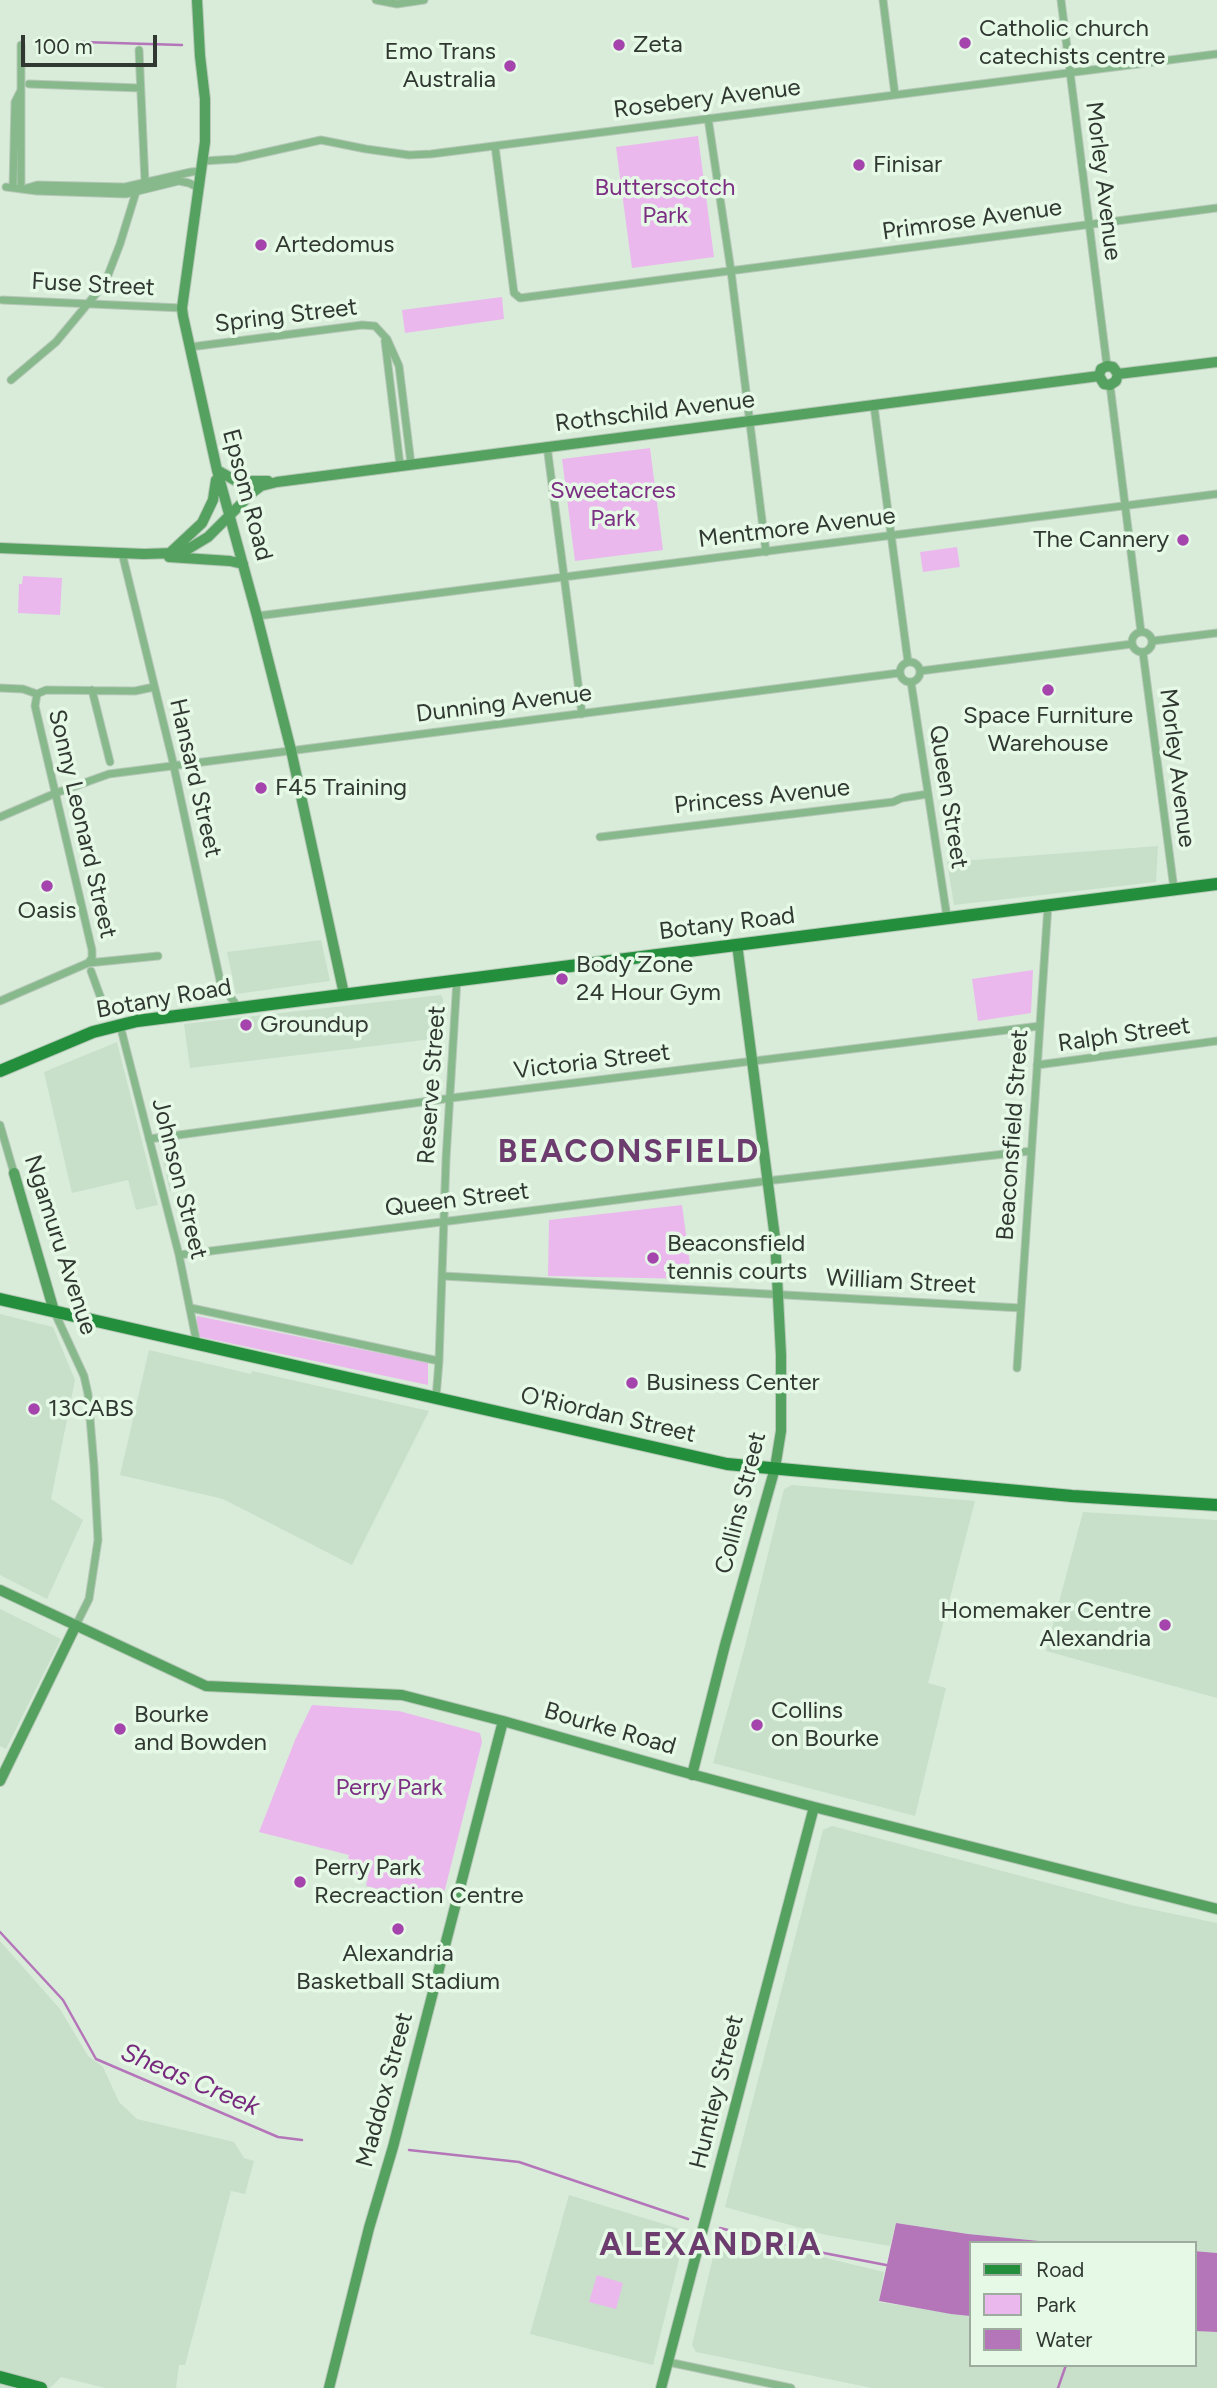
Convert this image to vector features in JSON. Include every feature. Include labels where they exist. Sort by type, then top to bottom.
[{"type":"main road","name":"Botany Road","points":[[0,1071],[93,1032],[120,1024],[1217,884]]},
{"type":"main road","name":"O'Riordan Street","points":[[0,1298],[720,1463],[1072,1496],[1217,1505]]},
{"type":"main road","points":[[0,2377],[41,2388]]},
{"type":"street","name":"Epsom Road","points":[[197,0],[205,99],[203,166],[182,308],[217,470],[291,750],[344,994]]},
{"type":"street","points":[[376,0],[397,4],[425,0]]},
{"type":"street","points":[[883,0],[895,95]]},
{"type":"street","name":"Morley Avenue","points":[[1060,0],[1107,366]]},
{"type":"street","points":[[21,45],[20,92],[23,101],[17,187],[37,185],[115,190],[179,181],[199,188]]},
{"type":"street","points":[[139,50],[145,182]]},
{"type":"street","name":"Rosebery Avenue","points":[[136,188],[145,182],[191,172],[203,166],[321,140],[419,155],[1217,54]]},
{"type":"street","points":[[29,84],[140,88]]},
{"type":"street","points":[[708,118],[731,271],[766,552]]},
{"type":"street","name":"Primrose Avenue","points":[[495,146],[514,293],[520,298],[1217,208]]},
{"type":"street","points":[[10,380],[56,342],[105,283],[113,266],[136,188]]},
{"type":"street","name":"Fuse Street","points":[[2,300],[182,308]]},
{"type":"street","name":"Spring Street","points":[[190,347],[362,326],[373,326],[383,334]]},
{"type":"street","points":[[383,334],[397,362],[403,399],[405,465]]},
{"type":"street","points":[[383,334],[394,418],[405,465]]},
{"type":"street","points":[[1118,374],[1217,362]]},
{"type":"street","points":[[1107,366],[1115,369],[1118,374],[1116,381],[1110,385],[1101,382],[1099,376],[1101,369],[1107,366]]},
{"type":"street","name":"Rothschild Avenue","points":[[168,554],[188,549],[202,541],[220,527],[256,490],[284,481],[1099,376]]},
{"type":"street","points":[[1110,385],[1141,632]]},
{"type":"street","points":[[394,418],[396,406],[403,399]]},
{"type":"street","points":[[874,406],[908,662]]},
{"type":"street","points":[[547,446],[582,714]]},
{"type":"street","points":[[0,548],[168,554],[196,531],[205,519],[213,500],[217,470],[236,481],[284,481]]},
{"type":"street","name":"Mentmore Avenue","points":[[257,616],[1217,495]]},
{"type":"street","name":"Hansard Street","points":[[122,553],[173,765],[220,985],[238,1007]]},
{"type":"street","points":[[153,554],[243,564]]},
{"type":"street","points":[[1141,632],[1149,634],[1152,641],[1150,649],[1143,653],[1136,650],[1132,644],[1135,635],[1141,632]]},
{"type":"street","points":[[1152,641],[1217,633]]},
{"type":"street","points":[[920,671],[1132,644]]},
{"type":"street","name":"Morley Avenue","points":[[1143,653],[1174,889]]},
{"type":"street","points":[[908,662],[916,664],[920,671],[919,677],[911,682],[903,680],[900,673],[901,667],[908,662]]},
{"type":"street","name":"Dunning Avenue","points":[[0,817],[113,773],[900,673]]},
{"type":"street","name":"Queen Street","points":[[911,682],[947,917]]},
{"type":"street","points":[[0,688],[23,689],[37,694],[44,690],[135,691],[154,687]]},
{"type":"street","points":[[92,690],[110,762]]},
{"type":"street","name":"Sonny Leonard Street","points":[[37,694],[35,706],[92,953],[90,967],[107,1015]]},
{"type":"street","name":"Princess Avenue","points":[[600,837],[893,802],[928,794]]},
{"type":"street","name":"Beaconsfield Street","points":[[1017,1368],[1048,904]]},
{"type":"street","name":"Collins Street","points":[[692,1775],[775,1468],[781,1431],[779,1294],[775,1238],[737,944]]},
{"type":"street","points":[[0,1001],[90,967],[158,956]]},
{"type":"street","name":"Reserve Street","points":[[436,1398],[457,979]]},
{"type":"street","name":"Johnson Street","points":[[120,1024],[179,1255],[197,1343]]},
{"type":"street","name":"Victoria Street","points":[[149,1139],[450,1098],[1040,1026]]},
{"type":"street","name":"Ralph Street","points":[[1037,1065],[1217,1041]]},
{"type":"street","name":"Ngamuru Avenue","points":[[0,1125],[54,1311],[84,1376],[88,1394],[98,1540],[89,1600],[76,1625]]},
{"type":"street","name":"Queen Street","points":[[179,1255],[444,1220],[1031,1151]]},
{"type":"street","name":"William Street","points":[[443,1276],[1021,1308]]},
{"type":"street","points":[[191,1308],[439,1361]]},
{"type":"street","name":"Bourke Road","points":[[0,1590],[206,1686],[402,1695],[692,1775],[1217,1909]]},
{"type":"street","points":[[0,1781],[5,1760],[76,1625]]},
{"type":"street","name":"Maddox Street","points":[[329,2388],[503,1721]]},
{"type":"street","name":"Huntley Street","points":[[661,2388],[814,1807]]},
{"type":"street","points":[[668,2362],[791,2388]]},
{"type":"shaded area","points":[[1158,846],[1156,882],[954,905],[947,862]]},
{"type":"shaded area","points":[[321,940],[330,981],[236,994],[227,952]]},
{"type":"shaded area","points":[[441,995],[441,1038],[190,1068],[184,1024]]},
{"type":"shaded area","points":[[117,1042],[158,1205],[136,1210],[128,1180],[72,1193],[44,1072]]},
{"type":"shaded area","points":[[178,1149],[183,1190],[170,1191],[161,1151]]},
{"type":"shaded area","points":[[0,1314],[53,1327],[75,1380],[51,1499],[83,1520],[47,1599],[0,1575]]},
{"type":"shaded area","points":[[149,1350],[429,1411],[352,1565],[223,1499],[120,1475]]},
{"type":"shaded area","points":[[792,1485],[975,1501],[928,1683],[946,1688],[915,1816],[713,1763],[784,1489]]},
{"type":"shaded area","points":[[1083,1512],[1217,1520],[1217,1698],[1046,1651]]},
{"type":"shaded area","points":[[0,1609],[61,1639],[6,1749],[0,1746]]},
{"type":"shaded area","points":[[832,1826],[1131,1905],[1217,1923],[1217,2253],[1196,2251],[1196,2241],[1040,2241],[896,2223],[890,2246],[826,2235],[725,2207],[823,1830]]},
{"type":"shaded area","points":[[0,1941],[60,2009],[88,2056],[103,2067],[119,2102],[137,2119],[234,2142],[244,2158],[254,2161],[245,2194],[231,2191],[185,2365],[179,2365],[178,2388],[105,2388],[61,2377],[50,2388],[0,2388]]},
{"type":"shaded area","points":[[569,2195],[686,2231],[653,2365],[530,2334]]},
{"type":"shaded area","points":[[719,2232],[884,2272],[879,2302],[968,2316],[968,2367],[1196,2367],[1196,2331],[1217,2332],[1217,2388],[872,2388],[696,2352],[692,2345]]},
{"type":"green space","name":"Butterscotch Park","points":[[698,136],[714,257],[632,268],[616,147]]},
{"type":"green space","points":[[502,297],[504,319],[405,333],[402,310]]},
{"type":"green space","name":"Sweetacres Park","points":[[650,448],[663,550],[575,561],[562,459]]},
{"type":"green space","points":[[957,547],[960,567],[923,572],[920,552]]},
{"type":"green space","points":[[23,576],[62,578],[60,615],[18,613],[19,584],[22,584]]},
{"type":"green space","points":[[1033,970],[1031,1013],[978,1021],[972,979]]},
{"type":"green space","points":[[682,1205],[692,1279],[548,1276],[549,1220]]},
{"type":"green space","points":[[197,1316],[428,1363],[428,1385],[196,1336]]},
{"type":"green space","name":"Perry Park","points":[[312,1705],[399,1711],[480,1733],[482,1742],[441,1905],[366,1886],[368,1877],[346,1871],[349,1855],[259,1832],[295,1740]]},
{"type":"green space","points":[[597,2275],[623,2283],[616,2309],[589,2302]]},
{"type":"water","points":[[896,2223],[1040,2241],[968,2241],[968,2316],[879,2301]]},
{"type":"water","points":[[1196,2251],[1217,2253],[1217,2332],[1196,2331]]},
{"type":"waterway","points":[[81,42],[182,45]]},
{"type":"waterway","name":"Sheas Creek","points":[[0,1932],[63,2000],[96,2059],[278,2137],[302,2140]]},
{"type":"waterway","name":"Sheas Creek","points":[[409,2150],[519,2162],[688,2219]]},
{"type":"waterway","name":"Sheas Creek","points":[[720,2228],[803,2249],[886,2265]]},
{"type":"waterway","points":[[1058,2388],[1065,2367]]},
{"type":"place","name":"Catholic church catechists centre","points":[[965,43]]},
{"type":"place","name":"Zeta","points":[[619,45]]},
{"type":"place","name":"Emo Trans Australia","points":[[510,66]]},
{"type":"place","name":"Finisar","points":[[859,165]]},
{"type":"place","name":"Artedomus","points":[[261,245]]},
{"type":"place","name":"The Cannery","points":[[1183,540]]},
{"type":"place","name":"Space Furniture Warehouse","points":[[1048,690]]},
{"type":"place","name":"F45 Training","points":[[261,788]]},
{"type":"place","name":"Oasis","points":[[47,886]]},
{"type":"place","name":"Body Zone 24 Hour Gym","points":[[562,979]]},
{"type":"place","name":"Groundup","points":[[246,1025]]},
{"type":"place","name":"Beaconsfield tennis courts","points":[[653,1258]]},
{"type":"place","name":"Business Center","points":[[632,1383]]},
{"type":"place","name":"13CABS","points":[[34,1409]]},
{"type":"place","name":"Homemaker Centre Alexandria","points":[[1165,1625]]},
{"type":"place","name":"Collins on Bourke","points":[[757,1725]]},
{"type":"place","name":"Bourke and Bowden","points":[[120,1729]]},
{"type":"place","name":"Perry Park Recreaction Centre","points":[[300,1882]]},
{"type":"place","name":"Alexandria Basketball Stadium","points":[[398,1929]]},
{"type":"district","name":"BEACONSFIELD","points":[[629,1153]]},
{"type":"district","name":"ALEXANDRIA","points":[[711,2246]]}]
